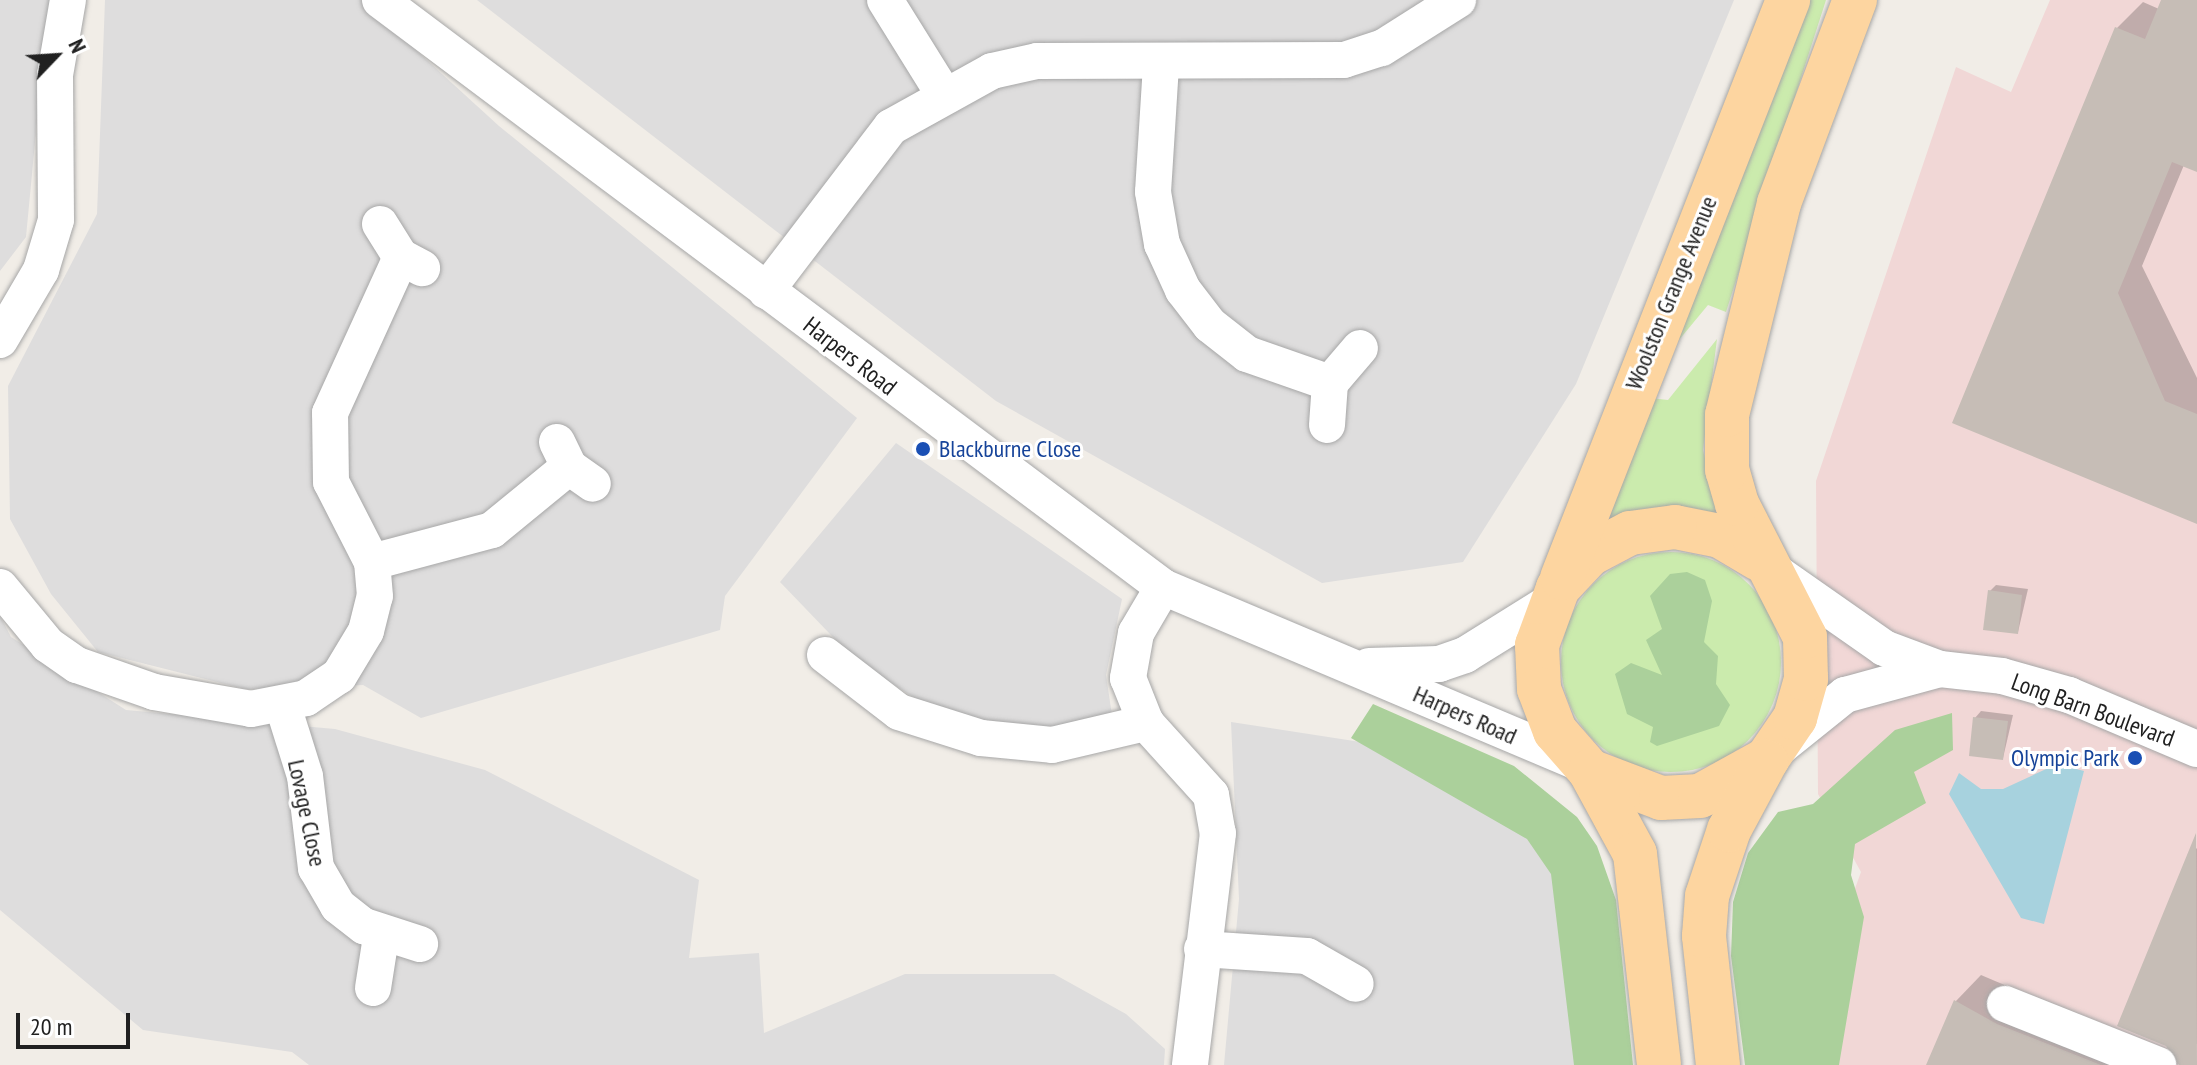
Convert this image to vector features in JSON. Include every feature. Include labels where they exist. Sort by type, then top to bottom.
[{"type":"main road","name":"Woolston Grange Avenue","points":[[1554,595],[1788,0]]},
{"type":"main road","points":[[1718,1065],[1704,936],[1707,896],[1729,830],[1795,718],[1806,679],[1805,637],[1791,598],[1762,562],[1727,470],[1727,415],[1779,203],[1855,0]]},
{"type":"main road","points":[[1659,1065],[1635,854],[1587,768],[1555,731],[1539,689],[1537,645],[1554,595],[1590,554],[1630,533],[1675,527],[1720,536],[1762,562]]},
{"type":"main road","points":[[1587,768],[1661,798],[1700,796],[1770,756]]},
{"type":"street","points":[[1,335],[41,270],[56,220],[55,75],[68,0]]},
{"type":"street","name":"Harpers Road","points":[[380,0],[1163,587],[1228,620],[1347,663],[1587,768]]},
{"type":"street","points":[[885,0],[943,93]]},
{"type":"street","points":[[766,291],[867,152],[943,93],[1037,61],[1161,65],[1344,60],[1382,48],[1458,0]]},
{"type":"street","points":[[1161,65],[1153,192],[1162,244],[1183,290],[1210,325],[1247,354],[1330,383]]},
{"type":"street","points":[[0,587],[48,645],[115,681],[229,709],[283,706],[339,676],[366,631],[372,562],[331,482],[325,449],[330,413],[412,263],[380,224]]},
{"type":"street","points":[[1327,425],[1330,383],[1360,348]]},
{"type":"street","points":[[372,562],[492,530],[573,464]]},
{"type":"street","name":"Long Barn Boulevard","points":[[1762,562],[1884,648],[1940,669],[2002,676],[2069,695],[2197,749]]},
{"type":"street","points":[[1163,587],[1128,655],[1128,678],[1146,723],[1211,795],[1218,833],[1190,1065]]},
{"type":"street","name":"Harpers Road","points":[[1347,663],[1439,664],[1488,644],[1554,595]]},
{"type":"street","points":[[825,655],[899,712],[981,738],[1052,745],[1146,723]]},
{"type":"street","name":"Long Barn Boulevard","points":[[1770,756],[1845,695],[1940,669]]},
{"type":"street","name":"Lovage Close","points":[[283,706],[305,776],[316,868],[338,906],[381,937],[420,944]]},
{"type":"street","points":[[373,988],[381,937]]},
{"type":"street","points":[[1202,949],[1312,942],[1356,984]]},
{"type":"street","points":[[2005,1004],[2158,1065]]},
{"type":"shaded area","points":[[0,0],[60,0],[39,100],[26,237],[0,271]]},
{"type":"shaded area","points":[[105,0],[361,0],[499,126],[857,418],[725,596],[720,630],[421,718],[363,685],[245,689],[98,652],[51,594],[10,519],[8,386],[97,214]]},
{"type":"shaded area","points":[[477,0],[1734,0],[1576,384],[1463,562],[1322,583],[996,401]]},
{"type":"shaded area","name":"Olympic Park","points":[[2050,0],[2197,0],[2197,1065],[1812,1065],[1828,963],[1861,872],[1818,794],[1816,481],[1956,67],[2011,92]]},
{"type":"shaded area","points":[[896,443],[1122,599],[1106,675],[1114,729],[1009,729],[924,704],[854,659],[780,582]]},
{"type":"shaded area","points":[[0,616],[11,637],[126,710],[335,729],[485,770],[699,880],[689,958],[759,953],[764,1033],[905,974],[1054,974],[1126,1014],[1165,1049],[1164,1065],[309,1065],[292,1052],[143,1030],[0,910]]},
{"type":"shaded area","points":[[1231,722],[1367,743],[1539,835],[1586,946],[1600,1065],[1224,1065],[1239,899]]},
{"type":"green space","points":[[1806,0],[1826,0],[1726,312],[1708,305],[1664,358]]},
{"type":"green space","points":[[1717,339],[1703,450],[1718,515],[1597,529],[1650,398],[1668,400]]},
{"type":"green space","points":[[1671,552],[1713,560],[1749,584],[1773,620],[1781,662],[1773,704],[1749,740],[1713,764],[1671,772],[1629,764],[1593,740],[1569,704],[1561,662],[1569,620],[1593,584],[1629,560]]},
{"type":"green space","points":[[1687,572],[1705,580],[1712,601],[1704,642],[1718,656],[1716,684],[1730,705],[1719,726],[1657,746],[1650,742],[1653,727],[1627,714],[1615,674],[1631,663],[1662,675],[1646,640],[1662,629],[1650,596],[1670,574]]},
{"type":"green space","points":[[1373,704],[1514,766],[1577,817],[1597,846],[1616,900],[1633,1065],[1574,1065],[1551,874],[1527,839],[1351,738]]},
{"type":"green space","points":[[1952,713],[1953,750],[1914,772],[1926,803],[1855,844],[1851,875],[1864,917],[1839,1065],[1745,1065],[1731,956],[1733,902],[1748,853],[1778,812],[1813,804],[1895,730]]},
{"type":"water","points":[[2057,764],[2084,771],[2044,924],[2021,918],[1949,794],[1959,773],[1981,789],[2003,789]]},
{"type":"building","points":[[2161,0],[2197,0],[2197,172],[2172,162],[2118,293],[2165,401],[2197,414],[2197,524],[1952,423],[2115,27],[2145,39]]},
{"type":"building","points":[[1988,590],[2022,595],[2018,634],[1983,630]]},
{"type":"building","points":[[1973,717],[2008,721],[2003,760],[1969,756]]},
{"type":"building","points":[[2196,833],[2197,1065],[2179,1065],[2166,1046],[2117,1026]]},
{"type":"building","points":[[1954,1000],[1997,1024],[2101,1065],[1926,1065]]},
{"type":"place","name":"Blackburne Close","points":[[923,449]]},
{"type":"place","name":"Olympic Park","points":[[2135,758]]}]
